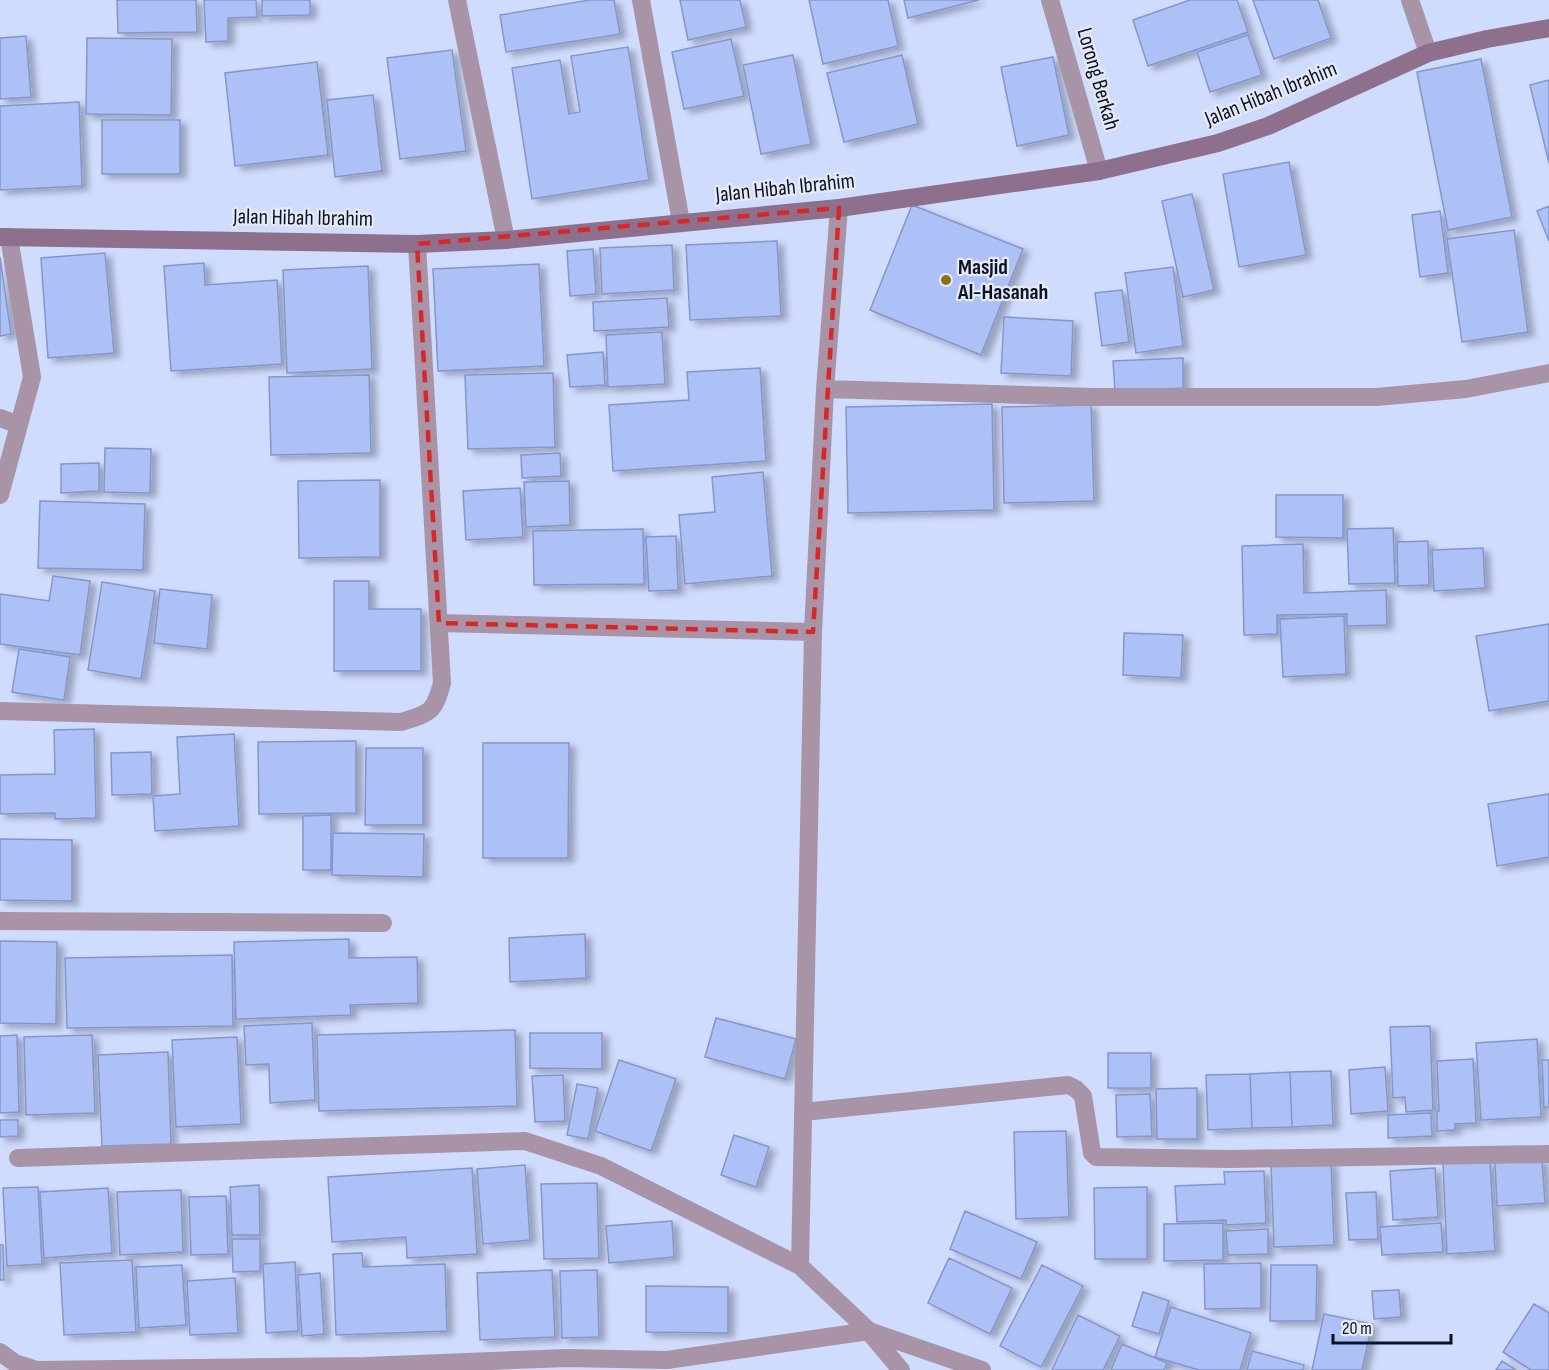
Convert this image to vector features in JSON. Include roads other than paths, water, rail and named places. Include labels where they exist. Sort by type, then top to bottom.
[{"type":"street","points":[[458,0],[506,240]]},
{"type":"street","points":[[641,0],[681,222]]},
{"type":"street","name":"Lorong Berkah","points":[[1050,0],[1099,171]]},
{"type":"street","points":[[1410,0],[1428,53]]},
{"type":"street","name":"Jalan Hibah Ibrahim","points":[[5,237],[417,244],[506,240],[839,208],[1099,171],[1218,143],[1268,126],[1428,53],[1549,28]]},
{"type":"street","points":[[800,1266],[813,632],[825,389],[839,208]]},
{"type":"street","points":[[0,495],[32,377],[5,237]]},
{"type":"street","points":[[0,711],[401,722],[424,715],[436,704],[442,683],[417,244]]},
{"type":"street","points":[[825,389],[1094,397],[1376,397],[1466,389],[1549,373]]},
{"type":"street","points":[[0,418],[19,425]]},
{"type":"street","points":[[439,623],[813,632]]},
{"type":"street","points":[[0,921],[383,923]]},
{"type":"street","points":[[803,1112],[1068,1085],[1083,1096],[1092,1153],[1096,1157],[1231,1159],[1549,1154]]},
{"type":"street","points":[[18,1158],[525,1141],[601,1167],[800,1266],[869,1331],[901,1370]]},
{"type":"street","points":[[0,1352],[15,1363],[37,1370],[368,1368],[567,1358],[671,1365],[869,1331],[982,1370]]},
{"type":"place","name":"Masjid Al-Hasanah","points":[[946,280]]}]
